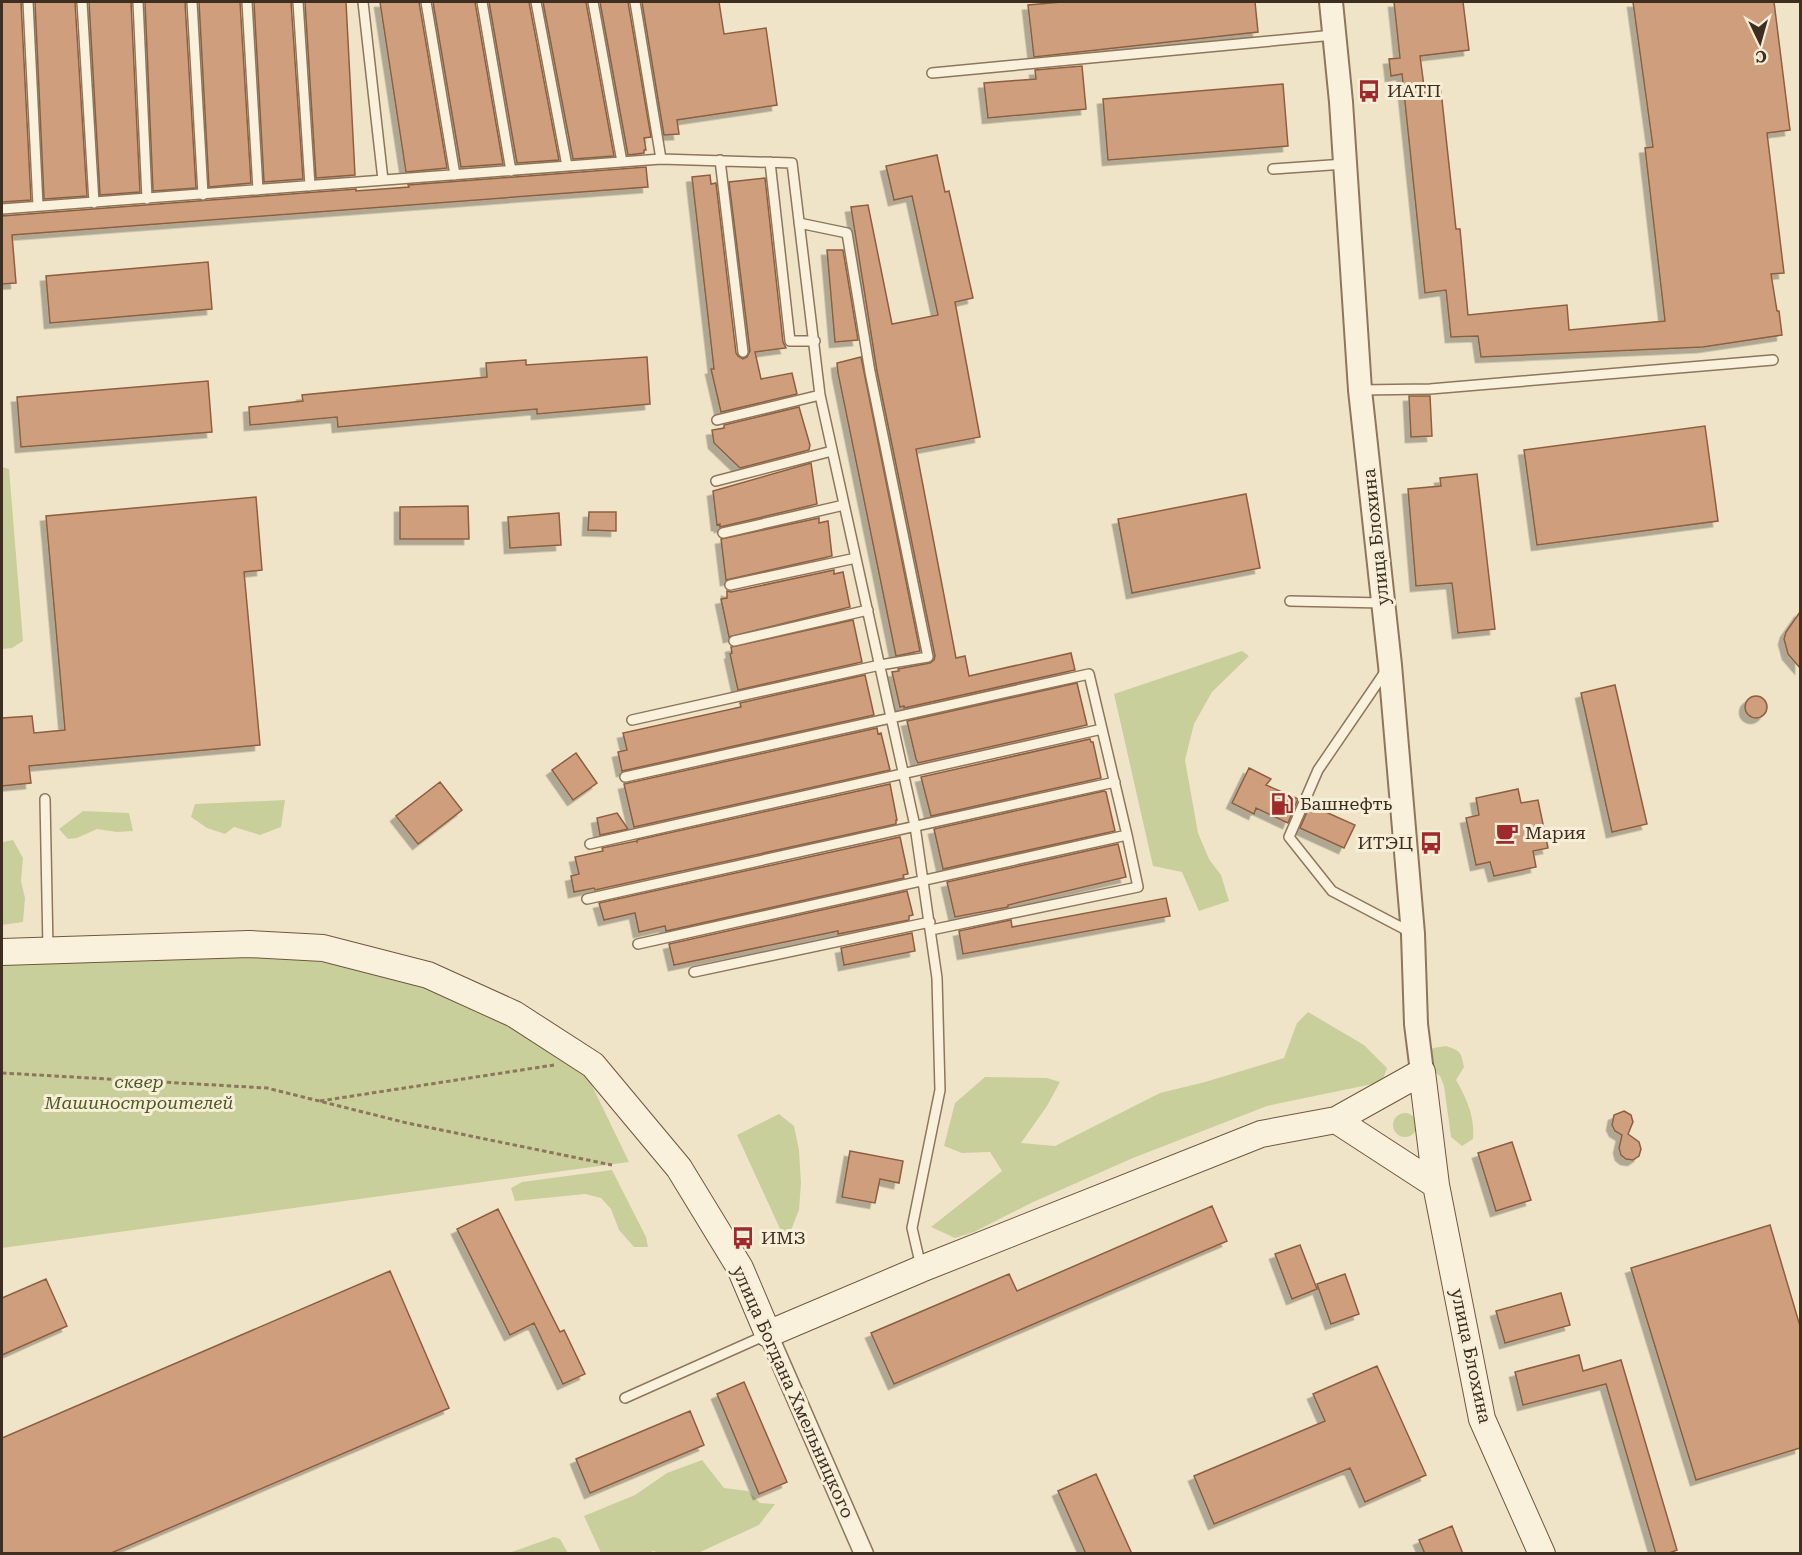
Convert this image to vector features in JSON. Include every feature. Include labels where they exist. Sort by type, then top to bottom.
[{"type":"main road","name":"улица Богдана Хмельницкого","points":[[2,952],[249,944],[323,948],[428,975],[514,1014],[592,1065],[679,1168],[740,1268],[768,1334]]},
{"type":"main road","points":[[768,1334],[921,1269],[1261,1134],[1336,1120],[1422,1072]]},
{"type":"main road","name":"улица Блохина","points":[[1422,1072],[1436,1185],[1482,1419],[1542,1554]]},
{"type":"main road","points":[[1336,1120],[1436,1185]]},
{"type":"street","name":"улица Блохина","points":[[1331,2],[1345,164],[1360,390],[1390,665],[1413,934],[1416,1024],[1422,1072]]},
{"type":"street","name":"улица Богдана Хмельницкого","points":[[768,1334],[864,1554]]},
{"type":"lane","points":[[28,2],[38,206]]},
{"type":"lane","points":[[82,2],[94,203]]},
{"type":"lane","points":[[138,2],[147,199]]},
{"type":"lane","points":[[192,2],[203,195]]},
{"type":"lane","points":[[247,2],[258,190]]},
{"type":"lane","points":[[298,2],[310,186]]},
{"type":"lane","points":[[363,2],[383,180]]},
{"type":"lane","points":[[426,2],[455,175]]},
{"type":"lane","points":[[482,2],[511,171]]},
{"type":"lane","points":[[536,2],[567,166]]},
{"type":"lane","points":[[593,2],[622,162]]},
{"type":"lane","points":[[635,2],[661,159]]},
{"type":"lane","points":[[932,73],[1334,35]]},
{"type":"lane","points":[[2,209],[661,159],[792,163],[820,395],[915,826],[938,978],[940,1090],[912,1228],[921,1269]]},
{"type":"lane","points":[[720,160],[743,352]]},
{"type":"lane","points":[[770,162],[790,341],[815,341]]},
{"type":"lane","points":[[1274,169],[1345,164]]},
{"type":"lane","points":[[632,720],[880,665],[928,657],[870,372],[847,233],[800,223]]},
{"type":"lane","points":[[1360,390],[1430,389],[1773,360]]},
{"type":"lane","points":[[717,420],[820,395]]},
{"type":"lane","points":[[716,480],[832,451]]},
{"type":"lane","points":[[723,533],[844,505]]},
{"type":"lane","points":[[730,585],[856,558]]},
{"type":"lane","points":[[1290,601],[1383,603]]},
{"type":"lane","points":[[734,641],[868,610]]},
{"type":"lane","points":[[1390,665],[1318,770],[1289,837],[1332,891],[1413,934]]},
{"type":"lane","points":[[625,777],[1089,674],[1137,887],[694,972]]},
{"type":"lane","points":[[590,844],[1102,729]]},
{"type":"lane","points":[[587,899],[1115,782]]},
{"type":"lane","points":[[45,799],[48,950]]},
{"type":"lane","points":[[638,944],[1127,835]]},
{"type":"lane","points":[[625,1398],[768,1334]]},
{"type":"path","points":[[318,1101],[543,1068],[563,1063]]},
{"type":"path","points":[[2,1073],[267,1088],[406,1123],[612,1165]]},
{"type":"green space","points":[[2,467],[9,469],[23,641],[12,648],[2,649]]},
{"type":"green space","points":[[1242,651],[1249,656],[1212,692],[1194,724],[1185,760],[1198,833],[1209,859],[1221,875],[1229,901],[1199,911],[1182,872],[1153,866],[1114,694]]},
{"type":"green space","points":[[285,800],[281,827],[260,835],[234,827],[225,834],[207,828],[191,817],[195,804]]},
{"type":"green space","points":[[83,811],[129,813],[133,831],[117,832],[97,829],[77,838],[68,839],[59,829]]},
{"type":"green space","points":[[13,840],[23,858],[21,881],[25,898],[23,922],[2,925],[2,847],[3,842]]},
{"type":"green space","name":"сквер Машиностроителей","points":[[254,953],[386,971],[463,998],[583,1067],[629,1162],[2,1248],[2,961]]},
{"type":"green space","points":[[1308,1012],[1364,1045],[1387,1068],[1382,1082],[1267,1106],[1133,1158],[1031,1203],[974,1232],[955,1238],[931,1227],[1002,1171],[990,1152],[962,1153],[944,1146],[955,1103],[985,1077],[1047,1078],[1060,1082],[1047,1106],[1021,1143],[1055,1146],[1160,1093],[1284,1058],[1297,1023]]},
{"type":"green space","points":[[1446,1046],[1455,1049],[1462,1058],[1464,1067],[1456,1080],[1464,1094],[1473,1123],[1473,1139],[1462,1146],[1451,1137],[1444,1086],[1440,1076],[1430,1068],[1428,1056],[1433,1048]]},
{"type":"green space","points":[[1405,1113],[1414,1116],[1417,1125],[1414,1134],[1405,1137],[1396,1134],[1393,1125],[1396,1116]]},
{"type":"green space","points":[[779,1114],[794,1126],[799,1150],[801,1183],[799,1210],[791,1230],[781,1231],[737,1135]]},
{"type":"green space","points":[[612,1170],[646,1237],[648,1247],[634,1247],[619,1230],[611,1209],[601,1198],[585,1194],[515,1201],[511,1188],[522,1182]]},
{"type":"green space","points":[[702,1460],[724,1488],[748,1491],[760,1503],[775,1504],[759,1525],[698,1553],[658,1553],[654,1551],[601,1553],[584,1516],[635,1495],[667,1473]]},
{"type":"green space","points":[[554,1537],[560,1539],[568,1553],[509,1553]]},
{"type":"building","points":[[2,2],[21,2],[31,200],[2,202]]},
{"type":"building","points":[[35,2],[75,2],[87,196],[44,199]]},
{"type":"building","points":[[89,2],[131,2],[140,192],[100,195]]},
{"type":"building","points":[[145,2],[185,2],[196,188],[153,191]]},
{"type":"building","points":[[199,2],[240,2],[251,183],[209,187]]},
{"type":"building","points":[[254,2],[291,2],[303,179],[264,182]]},
{"type":"building","points":[[305,2],[346,2],[355,175],[316,178]]},
{"type":"building","points":[[380,2],[419,2],[447,168],[406,172]]},
{"type":"building","points":[[433,2],[475,2],[503,164],[461,167]]},
{"type":"building","points":[[489,2],[529,2],[559,160],[517,163]]},
{"type":"building","points":[[543,2],[586,2],[614,156],[573,159]]},
{"type":"building","points":[[600,2],[628,2],[651,137],[644,138],[646,150],[644,153],[628,155]]},
{"type":"building","points":[[642,2],[719,2],[724,34],[766,28],[777,105],[677,120],[679,134],[664,135]]},
{"type":"building","points":[[1062,2],[1255,2],[1258,32],[1034,57],[1028,5]]},
{"type":"building","points":[[1394,2],[1463,2],[1469,50],[1420,56],[1425,94],[1441,91],[1456,229],[1460,229],[1468,315],[1567,305],[1569,330],[1665,321],[1645,148],[1653,147],[1633,2],[1774,2],[1790,130],[1767,133],[1784,273],[1771,274],[1782,335],[1703,347],[1481,357],[1478,336],[1451,337],[1446,290],[1425,293],[1402,74],[1391,76],[1389,59],[1400,58]]},
{"type":"building","points":[[1082,66],[1086,109],[988,118],[984,83],[1036,79],[1035,70]]},
{"type":"building","points":[[1283,84],[1288,146],[1108,160],[1103,99]]},
{"type":"building","points":[[937,155],[945,192],[949,191],[973,298],[955,302],[980,437],[916,449],[956,658],[965,656],[969,676],[1071,653],[1075,670],[904,708],[904,706],[900,707],[892,672],[930,663],[935,656],[877,371],[851,207],[868,205],[892,324],[938,315],[912,196],[894,200],[886,166]]},
{"type":"building","points":[[646,167],[648,187],[12,235],[16,283],[2,284],[2,216],[409,187],[408,185]]},
{"type":"building","points":[[710,175],[711,184],[716,183],[736,353],[743,359],[750,351],[729,182],[765,178],[783,342],[786,348],[755,352],[761,379],[792,373],[797,394],[721,412],[711,369],[714,369],[692,177]]},
{"type":"building","points":[[827,250],[843,250],[858,340],[835,342]]},
{"type":"building","points":[[208,262],[212,309],[50,323],[46,276]]},
{"type":"building","points":[[647,357],[650,404],[537,414],[537,409],[338,427],[337,417],[250,425],[249,407],[303,401],[302,395],[487,377],[486,363],[526,360],[526,365]]},
{"type":"building","points":[[861,357],[920,651],[896,656],[838,373],[837,363]]},
{"type":"building","points":[[208,381],[212,432],[21,447],[17,397]]},
{"type":"building","points":[[1409,396],[1430,396],[1432,436],[1411,437]]},
{"type":"building","points":[[799,407],[810,445],[809,450],[740,468],[714,443],[712,430]]},
{"type":"building","points":[[1705,426],[1718,521],[1537,545],[1524,450]]},
{"type":"building","points":[[811,463],[817,504],[720,527],[720,524],[717,525],[713,491]]},
{"type":"building","points":[[1477,474],[1495,629],[1458,633],[1452,583],[1416,586],[1408,489],[1441,486],[1440,478]]},
{"type":"building","points":[[1246,494],[1260,568],[1132,593],[1118,519]]},
{"type":"building","points":[[256,497],[262,570],[244,572],[260,745],[29,766],[31,783],[2,786],[2,718],[32,716],[34,733],[65,730],[46,516]]},
{"type":"building","points":[[468,506],[469,539],[400,539],[400,507]]},
{"type":"building","points":[[589,512],[616,512],[616,531],[588,530]]},
{"type":"building","points":[[559,513],[561,545],[510,548],[508,517]]},
{"type":"building","points":[[819,518],[819,523],[828,521],[832,556],[726,580],[721,539]]},
{"type":"building","points":[[834,570],[834,574],[843,572],[850,607],[729,637],[721,599],[727,598],[727,591]]},
{"type":"building","points":[[1800,612],[1800,668],[1788,654],[1784,639],[1786,632]]},
{"type":"building","points":[[853,620],[862,662],[738,690],[730,654],[732,653],[731,647]]},
{"type":"building","points":[[865,675],[874,715],[622,771],[618,752],[627,750],[623,733],[741,707],[740,703]]},
{"type":"building","points":[[1077,683],[1087,725],[918,763],[916,759],[907,721]]},
{"type":"building","points":[[1615,685],[1647,824],[1612,832],[1581,693]]},
{"type":"building","points":[[1756,696],[1764,699],[1767,707],[1764,715],[1756,718],[1748,715],[1745,707],[1748,699]]},
{"type":"building","points":[[877,728],[878,734],[881,733],[890,770],[634,827],[624,784]]},
{"type":"building","points":[[1090,739],[1093,742],[1101,778],[931,816],[921,777]]},
{"type":"building","points":[[576,753],[597,783],[573,800],[552,770]]},
{"type":"building","points":[[1249,768],[1271,779],[1266,785],[1298,799],[1288,823],[1256,808],[1254,814],[1232,803]]},
{"type":"building","points":[[440,782],[462,810],[418,844],[396,816]]},
{"type":"building","points":[[890,784],[896,824],[595,890],[594,888],[574,892],[571,876],[579,874],[575,857],[603,851],[602,848]]},
{"type":"building","points":[[1518,789],[1521,803],[1538,800],[1548,848],[1533,851],[1536,867],[1494,876],[1490,862],[1476,865],[1466,818],[1479,815],[1476,798]]},
{"type":"building","points":[[1104,791],[1115,831],[943,869],[934,829]]},
{"type":"building","points":[[1310,805],[1355,825],[1344,848],[1300,828]]},
{"type":"building","points":[[617,813],[628,829],[600,835],[597,818]]},
{"type":"building","points":[[900,837],[908,874],[903,875],[904,878],[666,931],[665,926],[639,932],[635,913],[604,920],[599,903]]},
{"type":"building","points":[[1118,844],[1126,877],[1008,905],[1008,907],[955,917],[947,882]]},
{"type":"building","points":[[907,891],[913,915],[909,916],[909,920],[838,934],[838,931],[674,965],[669,944]]},
{"type":"building","points":[[1166,898],[1170,916],[963,954],[959,931],[1011,920],[1012,927]]},
{"type":"building","points":[[912,933],[915,951],[844,965],[841,948]]},
{"type":"building","points":[[1624,1111],[1631,1115],[1633,1122],[1628,1134],[1639,1142],[1641,1149],[1639,1156],[1633,1160],[1621,1155],[1619,1148],[1622,1135],[1615,1131],[1612,1125],[1614,1115]]},
{"type":"building","points":[[1512,1142],[1531,1200],[1496,1211],[1478,1153]]},
{"type":"building","points":[[850,1151],[903,1161],[899,1183],[880,1179],[875,1203],[842,1197]]},
{"type":"building","points":[[1212,1206],[1227,1241],[894,1384],[871,1333],[1009,1274],[1017,1291]]},
{"type":"building","points":[[498,1209],[560,1332],[564,1330],[585,1374],[563,1384],[534,1323],[510,1335],[457,1229]]},
{"type":"building","points":[[1770,1225],[1800,1326],[1800,1448],[1696,1480],[1631,1268]]},
{"type":"building","points":[[1300,1245],[1317,1289],[1292,1299],[1275,1254]]},
{"type":"building","points":[[390,1271],[449,1408],[109,1554],[2,1554],[2,1438]]},
{"type":"building","points":[[1345,1274],[1359,1314],[1331,1324],[1317,1284]]},
{"type":"building","points":[[46,1279],[67,1326],[2,1355],[2,1298]]},
{"type":"building","points":[[1561,1293],[1570,1325],[1505,1343],[1496,1311]]},
{"type":"building","points":[[1579,1355],[1583,1371],[1621,1360],[1677,1550],[1667,1554],[1656,1554],[1606,1384],[1523,1405],[1515,1372]]},
{"type":"building","points":[[1377,1366],[1426,1475],[1365,1502],[1350,1468],[1214,1524],[1194,1476],[1325,1421],[1313,1394]]},
{"type":"building","points":[[744,1382],[787,1482],[759,1494],[717,1394]]},
{"type":"building","points":[[690,1411],[704,1445],[590,1493],[576,1459]]},
{"type":"building","points":[[1096,1474],[1132,1554],[1086,1554],[1058,1491]]},
{"type":"building","points":[[1452,1526],[1463,1554],[1425,1554],[1419,1540]]},
{"type":"place","name":"ИАТП","points":[[1369,91]]},
{"type":"place","name":"Башнефть","points":[[1282,804]]},
{"type":"place","name":"Мария","points":[[1507,833]]},
{"type":"place","name":"ИТЭЦ","points":[[1431,843]]},
{"type":"place","name":"ИМЗ","points":[[743,1238]]}]
